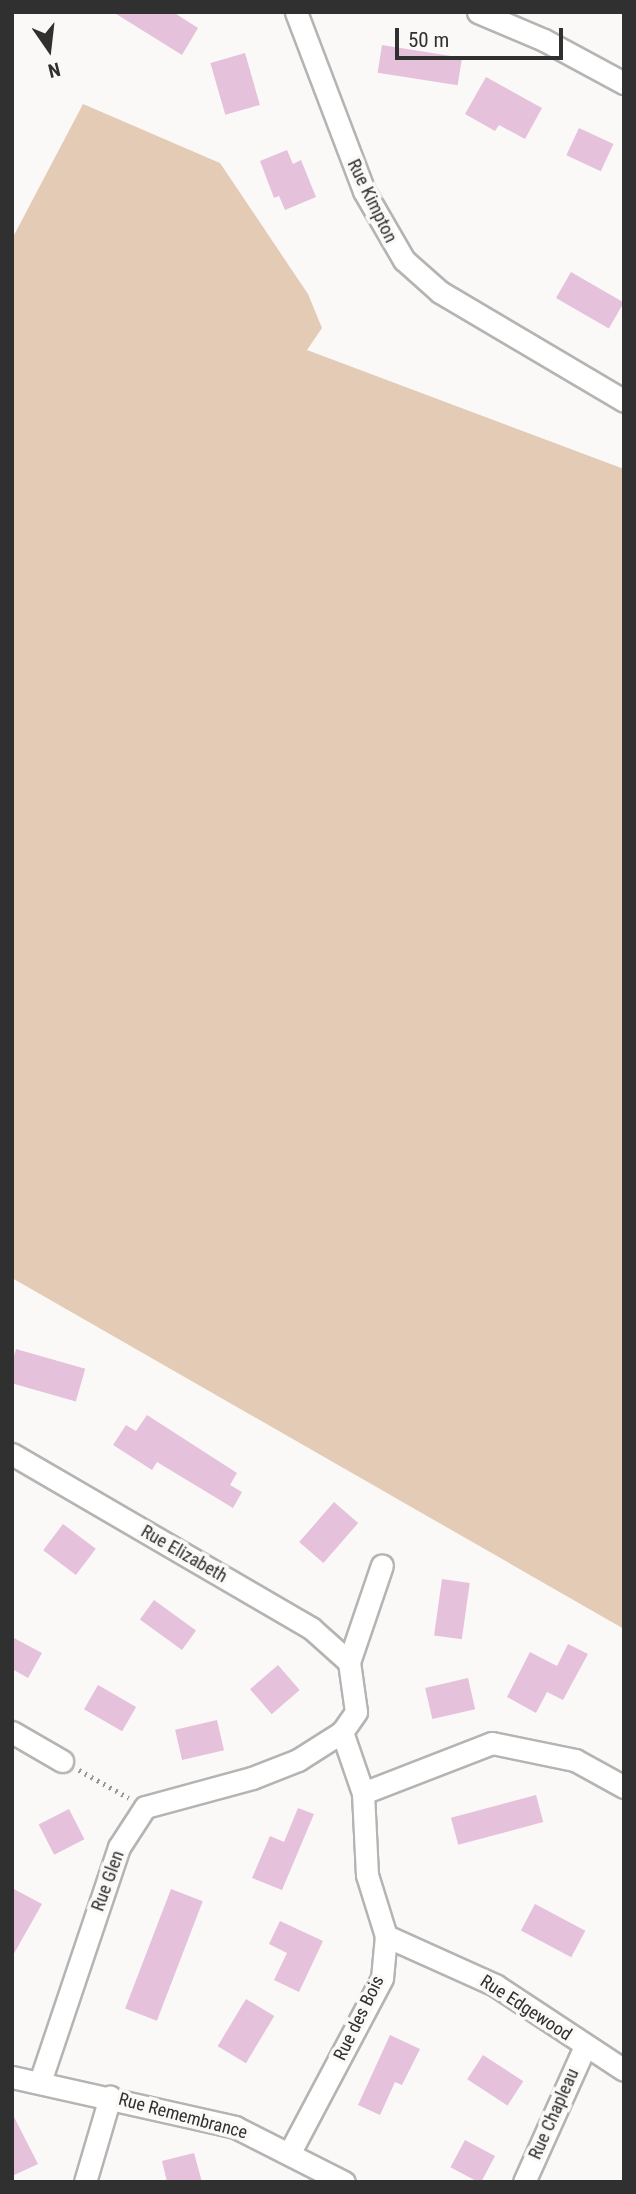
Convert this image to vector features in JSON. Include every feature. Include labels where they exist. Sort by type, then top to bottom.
[{"type":"street","name":"Rue Kimpton","points":[[296,12],[364,191],[404,260],[440,292],[624,401]]},
{"type":"street","points":[[478,12],[544,40],[624,83]]},
{"type":"street","name":"Rue Elizabeth","points":[[12,1454],[312,1628],[349,1662]]},
{"type":"street","points":[[145,1807],[252,1779],[298,1760],[342,1732],[356,1712],[349,1662],[382,1565]]},
{"type":"street","points":[[12,1732],[62,1761]]},
{"type":"street","name":"Rue des Bois","points":[[290,2152],[382,1978],[386,1936],[367,1875],[362,1793],[342,1732]]},
{"type":"street","points":[[362,1793],[492,1743],[575,1760],[624,1787]]},
{"type":"street","name":"Rue Glen","points":[[40,2082],[119,1847],[145,1807]]},
{"type":"street","name":"Rue Edgewood","points":[[386,1936],[495,1984],[624,2070]]},
{"type":"street","name":"Rue Chapleau","points":[[524,2182],[585,2046]]},
{"type":"street","name":"Rue Remembrance","points":[[12,2077],[235,2127],[290,2152],[344,2182]]},
{"type":"street","points":[[85,2182],[110,2097]]},
{"type":"path","points":[[62,1761],[145,1807]]},
{"type":"shaded area","points":[[83,104],[220,163],[308,294],[322,328],[307,350],[624,469],[624,1629],[12,1278],[12,239]]},
{"type":"building","points":[[113,12],[173,12],[198,28],[182,55]]},
{"type":"building","points":[[382,45],[462,58],[458,85],[378,73]]},
{"type":"building","points":[[245,53],[260,105],[225,115],[210,63]]},
{"type":"building","points":[[486,77],[542,108],[525,139],[499,125],[495,131],[465,114]]},
{"type":"building","points":[[579,128],[613,144],[601,171],[566,155]]},
{"type":"building","points":[[287,150],[293,164],[301,160],[316,197],[285,210],[279,196],[274,198],[260,161]]},
{"type":"building","points":[[571,272],[624,302],[609,328],[556,298]]},
{"type":"building","points":[[16,1349],[85,1369],[76,1402],[12,1383],[12,1363]]},
{"type":"building","points":[[147,1415],[237,1473],[230,1485],[242,1492],[233,1508],[157,1462],[152,1470],[113,1445],[126,1425],[136,1431]]},
{"type":"building","points":[[334,1502],[358,1523],[323,1563],[299,1542]]},
{"type":"building","points":[[63,1524],[96,1549],[76,1575],[43,1550]]},
{"type":"building","points":[[442,1579],[470,1583],[462,1639],[434,1635]]},
{"type":"building","points":[[154,1600],[196,1631],[182,1650],[140,1619]]},
{"type":"building","points":[[12,1637],[42,1653],[28,1678],[12,1669]]},
{"type":"building","points":[[568,1644],[588,1654],[563,1700],[547,1692],[536,1713],[507,1697],[530,1652],[557,1666]]},
{"type":"building","points":[[278,1665],[300,1690],[272,1714],[250,1689]]},
{"type":"building","points":[[468,1678],[475,1709],[432,1719],[425,1688]]},
{"type":"building","points":[[98,1685],[136,1707],[122,1731],[84,1709]]},
{"type":"building","points":[[217,1720],[224,1750],[182,1760],[175,1730]]},
{"type":"building","points":[[536,1795],[543,1822],[458,1845],[451,1818]]},
{"type":"building","points":[[298,1808],[314,1814],[282,1890],[252,1878],[270,1836],[284,1842]]},
{"type":"building","points":[[69,1809],[84,1839],[54,1855],[39,1824]]},
{"type":"building","points":[[12,1888],[42,1904],[12,1957]]},
{"type":"building","points":[[171,1889],[203,1901],[157,2021],[125,2008]]},
{"type":"building","points":[[535,1904],[585,1931],[571,1957],[521,1930]]},
{"type":"building","points":[[280,1921],[323,1941],[299,1992],[274,1980],[287,1953],[269,1944]]},
{"type":"building","points":[[246,1999],[274,2016],[246,2063],[218,2046]]},
{"type":"building","points":[[390,2035],[420,2049],[402,2085],[395,2082],[380,2115],[358,2105]]},
{"type":"building","points":[[483,2055],[523,2081],[507,2105],[467,2079]]},
{"type":"building","points":[[12,2113],[38,2164],[12,2176]]},
{"type":"building","points":[[465,2140],[495,2156],[481,2182],[450,2167]]},
{"type":"building","points":[[194,2153],[202,2182],[167,2182],[162,2161]]}]
